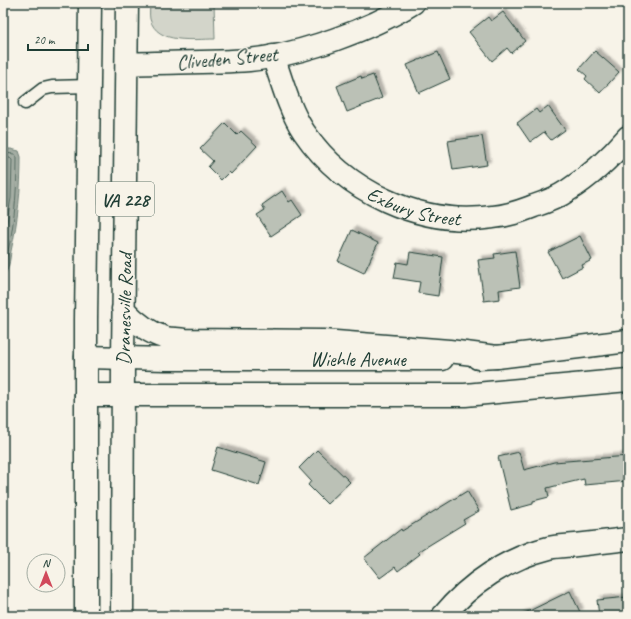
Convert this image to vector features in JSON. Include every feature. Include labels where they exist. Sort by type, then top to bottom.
[{"type":"main road","name":"Dranesville Road","points":[[86,616],[86,358],[90,3]]},
{"type":"main road","name":"Dranesville Road","points":[[122,616],[127,3]]},
{"type":"main road","name":"Cliveden Street","points":[[127,64],[243,60],[273,56],[310,48],[364,28],[413,3]]},
{"type":"main road","name":"Exbury Street","points":[[273,56],[289,103],[304,132],[326,158],[341,173],[366,191],[394,204],[426,214],[462,219],[493,218],[516,213],[547,202],[566,192],[594,173],[628,137]]},
{"type":"main road","points":[[124,309],[138,324],[165,338],[185,340],[323,341],[449,351],[497,357]]},
{"type":"main road","name":"Wiehle Avenue","points":[[86,358],[369,360],[497,357],[628,341]]},
{"type":"main road","name":"Wiehle Avenue","points":[[86,395],[465,395],[628,380]]},
{"type":"main road","points":[[443,616],[453,603],[470,588],[490,574],[518,558],[550,548],[628,539]]},
{"type":"lane","points":[[25,103],[43,89],[52,87],[89,86]]},
{"type":"shaded area","points":[[150,3],[214,3],[215,39],[177,39],[160,33],[154,27],[150,19]]},
{"type":"water","points":[[3,149],[19,151],[21,157],[20,193],[16,228],[9,265],[3,277]]},
{"type":"building","points":[[503,12],[525,41],[511,53],[507,48],[492,61],[469,32],[488,17],[491,21]]},
{"type":"building","points":[[595,51],[619,72],[600,93],[585,79],[587,76],[579,69]]},
{"type":"building","points":[[438,52],[450,79],[419,93],[407,65]]},
{"type":"building","points":[[373,75],[382,98],[347,112],[337,86],[361,76],[362,79]]},
{"type":"building","points":[[548,106],[565,130],[551,140],[544,132],[530,142],[517,123],[536,109],[539,113]]},
{"type":"building","points":[[225,123],[237,135],[241,131],[257,146],[231,174],[229,172],[221,180],[208,167],[213,161],[200,149]]},
{"type":"building","points":[[482,136],[487,165],[453,170],[448,141]]},
{"type":"building","points":[[282,191],[289,202],[292,200],[302,215],[271,236],[257,215],[265,210],[262,205]]},
{"type":"building","points":[[352,230],[378,243],[364,273],[338,261]]},
{"type":"building","points":[[580,236],[592,260],[582,265],[583,267],[562,278],[548,252]]},
{"type":"building","points":[[515,251],[520,287],[499,290],[500,299],[484,301],[478,260],[495,258],[494,254]]},
{"type":"building","points":[[410,252],[443,257],[438,296],[418,293],[420,282],[394,278],[397,262],[408,264]]},
{"type":"building","points":[[218,447],[266,462],[259,485],[211,470]]},
{"type":"building","points":[[317,450],[350,482],[327,504],[308,485],[311,481],[299,468]]},
{"type":"building","points":[[519,452],[524,470],[554,462],[628,456],[628,481],[585,485],[584,479],[547,488],[549,497],[533,501],[533,504],[511,510],[498,457]]},
{"type":"building","points":[[467,491],[479,511],[463,520],[465,523],[418,552],[420,554],[398,571],[395,567],[380,578],[364,558],[401,529],[402,531]]},
{"type":"building","points":[[570,591],[580,612],[571,616],[519,616]]},
{"type":"building","points":[[628,597],[628,616],[599,616],[597,600]]}]
